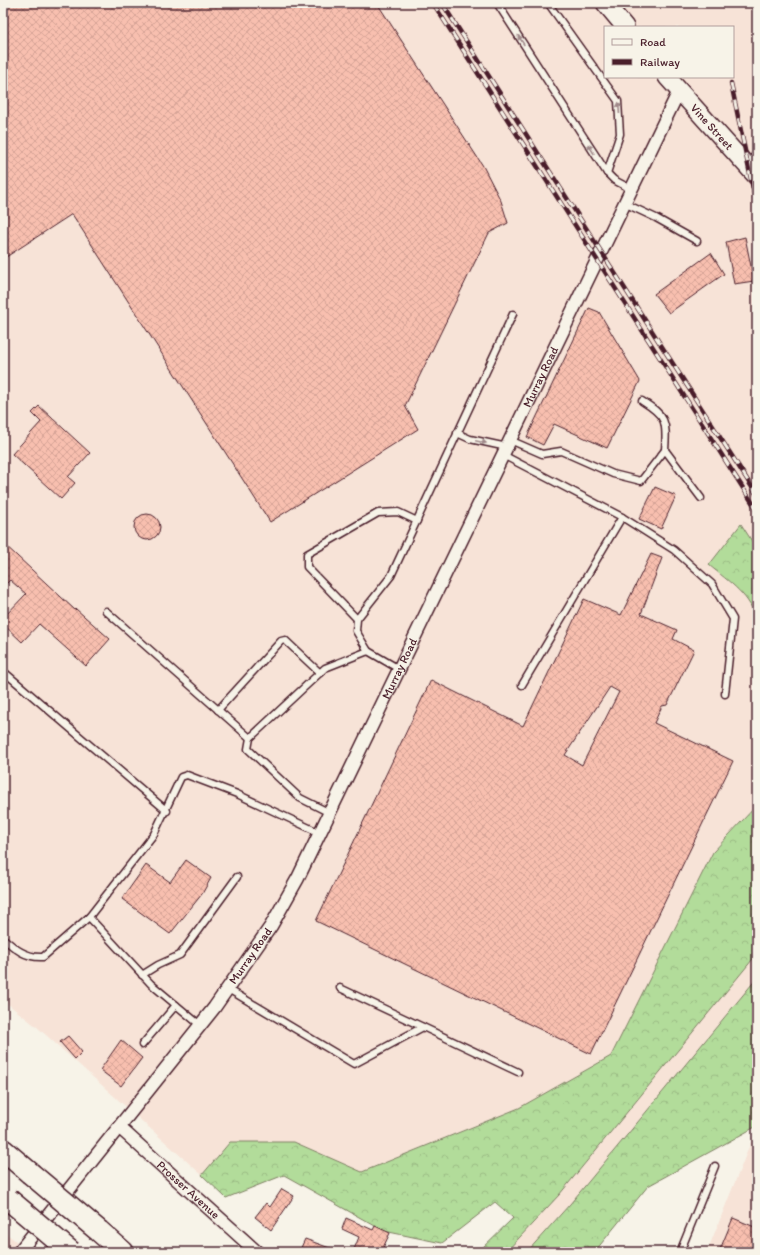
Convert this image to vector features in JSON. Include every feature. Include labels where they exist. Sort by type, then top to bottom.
[{"type":"highway","points":[[3,1150],[123,1252]]},
{"type":"highway","points":[[6,1196],[71,1252]]},
{"type":"main road","points":[[605,3],[624,26]]},
{"type":"main road","name":"Vine Street","points":[[668,78],[679,91],[754,165]]},
{"type":"street","name":"Murray Road","points":[[19,1252],[120,1128],[228,989],[271,926],[298,878],[330,813],[679,91]]},
{"type":"street","name":"Prosser Avenue","points":[[120,1128],[257,1252]]},
{"type":"lane","points":[[497,3],[607,173],[614,180],[631,189]]},
{"type":"lane","points":[[548,3],[618,101],[620,134],[607,173]]},
{"type":"lane","points":[[624,204],[656,218],[697,241]]},
{"type":"lane","points":[[399,669],[368,651],[356,631],[357,619],[391,576],[513,314]]},
{"type":"lane","points":[[457,434],[470,439],[542,454],[561,451],[613,474],[640,481],[665,450],[667,429],[660,412],[642,401]]},
{"type":"lane","points":[[507,447],[674,550],[712,584],[733,618],[725,694]]},
{"type":"lane","points":[[665,450],[701,498]]},
{"type":"lane","points":[[357,619],[307,567],[307,554],[378,512],[398,512],[417,521]]},
{"type":"lane","points":[[522,685],[622,517]]},
{"type":"lane","points":[[106,611],[250,738]]},
{"type":"lane","points":[[218,710],[281,641],[285,640],[320,673]]},
{"type":"lane","points":[[330,813],[300,798],[248,749],[250,738],[325,668],[368,651]]},
{"type":"lane","points":[[3,671],[167,811]]},
{"type":"lane","points":[[3,938],[17,951],[34,957],[43,957],[89,917],[154,834],[167,811],[181,777],[187,775],[237,794],[320,833]]},
{"type":"lane","points":[[142,975],[158,965],[180,955],[237,877]]},
{"type":"lane","points":[[89,917],[142,975],[200,1025]]},
{"type":"lane","points":[[340,988],[518,1072]]},
{"type":"lane","points":[[228,989],[354,1064],[422,1027]]},
{"type":"lane","points":[[142,1045],[176,1005]]},
{"type":"lane","points":[[680,1252],[715,1166]]},
{"type":"shaded area","points":[[3,3],[757,3],[757,549],[741,524],[709,565],[742,593],[755,613],[757,623],[757,805],[713,852],[611,1056],[519,1108],[362,1172],[294,1142],[230,1142],[202,1175],[37,1027],[3,1000]]},
{"type":"shaded area","points":[[757,954],[757,978],[570,1204],[527,1252],[506,1252],[559,1195]]},
{"type":"shaded area","points":[[757,1127],[757,1252],[707,1252]]},
{"type":"shaded area","points":[[3,1231],[30,1252],[3,1252]]},
{"type":"green space","points":[[741,524],[757,549],[757,623],[754,613],[745,597],[739,590],[709,565]]},
{"type":"green space","points":[[757,805],[757,954],[559,1195],[506,1252],[478,1252],[513,1218],[495,1202],[442,1243],[384,1231],[284,1175],[226,1198],[202,1175],[230,1142],[294,1142],[362,1172],[519,1108],[611,1056],[713,852]]},
{"type":"green space","points":[[757,978],[757,1126],[648,1186],[596,1250],[527,1252],[570,1204]]},
{"type":"building","points":[[3,3],[377,3],[483,166],[501,201],[508,223],[489,233],[405,406],[418,429],[270,522],[72,214],[3,259]]},
{"type":"building","points":[[745,237],[754,281],[734,284],[726,242]]},
{"type":"building","points":[[711,253],[724,274],[669,313],[654,294]]},
{"type":"building","points":[[589,308],[599,312],[640,381],[607,448],[554,424],[543,445],[527,437]]},
{"type":"building","points":[[39,406],[90,453],[68,477],[75,483],[61,499],[12,454],[41,422],[32,413]]},
{"type":"building","points":[[655,487],[676,496],[661,529],[639,519]]},
{"type":"building","points":[[147,514],[156,518],[160,527],[156,536],[147,540],[138,536],[134,527],[138,518]]},
{"type":"building","points":[[3,543],[75,610],[76,609],[110,639],[86,666],[39,624],[22,642],[3,624],[3,618],[26,594],[10,580],[3,587]]},
{"type":"building","points":[[651,554],[662,558],[641,614],[677,630],[673,639],[694,650],[667,705],[662,706],[654,723],[733,761],[591,1054],[316,921],[431,680],[523,726],[584,599],[621,615]],"holes":[[[610,687],[619,692],[582,765],[565,755]]]},
{"type":"building","points":[[186,860],[211,878],[202,894],[170,934],[122,899],[146,865],[170,882]]},
{"type":"building","points":[[68,1036],[82,1052],[75,1059],[60,1042]]},
{"type":"building","points":[[121,1040],[142,1058],[121,1086],[100,1070]]},
{"type":"building","points":[[282,1189],[294,1196],[271,1230],[255,1217],[266,1203],[270,1207]]},
{"type":"building","points":[[346,1218],[373,1230],[375,1226],[390,1233],[381,1252],[353,1252],[359,1237],[342,1229]]},
{"type":"building","points":[[733,1218],[757,1228],[757,1252],[719,1252]]},
{"type":"building","points":[[305,1239],[338,1251],[299,1252]]},
{"type":"railway","points":[[433,3],[757,510]]},
{"type":"railway","points":[[442,3],[757,495]]},
{"type":"railway","points":[[731,83],[757,208]]}]
